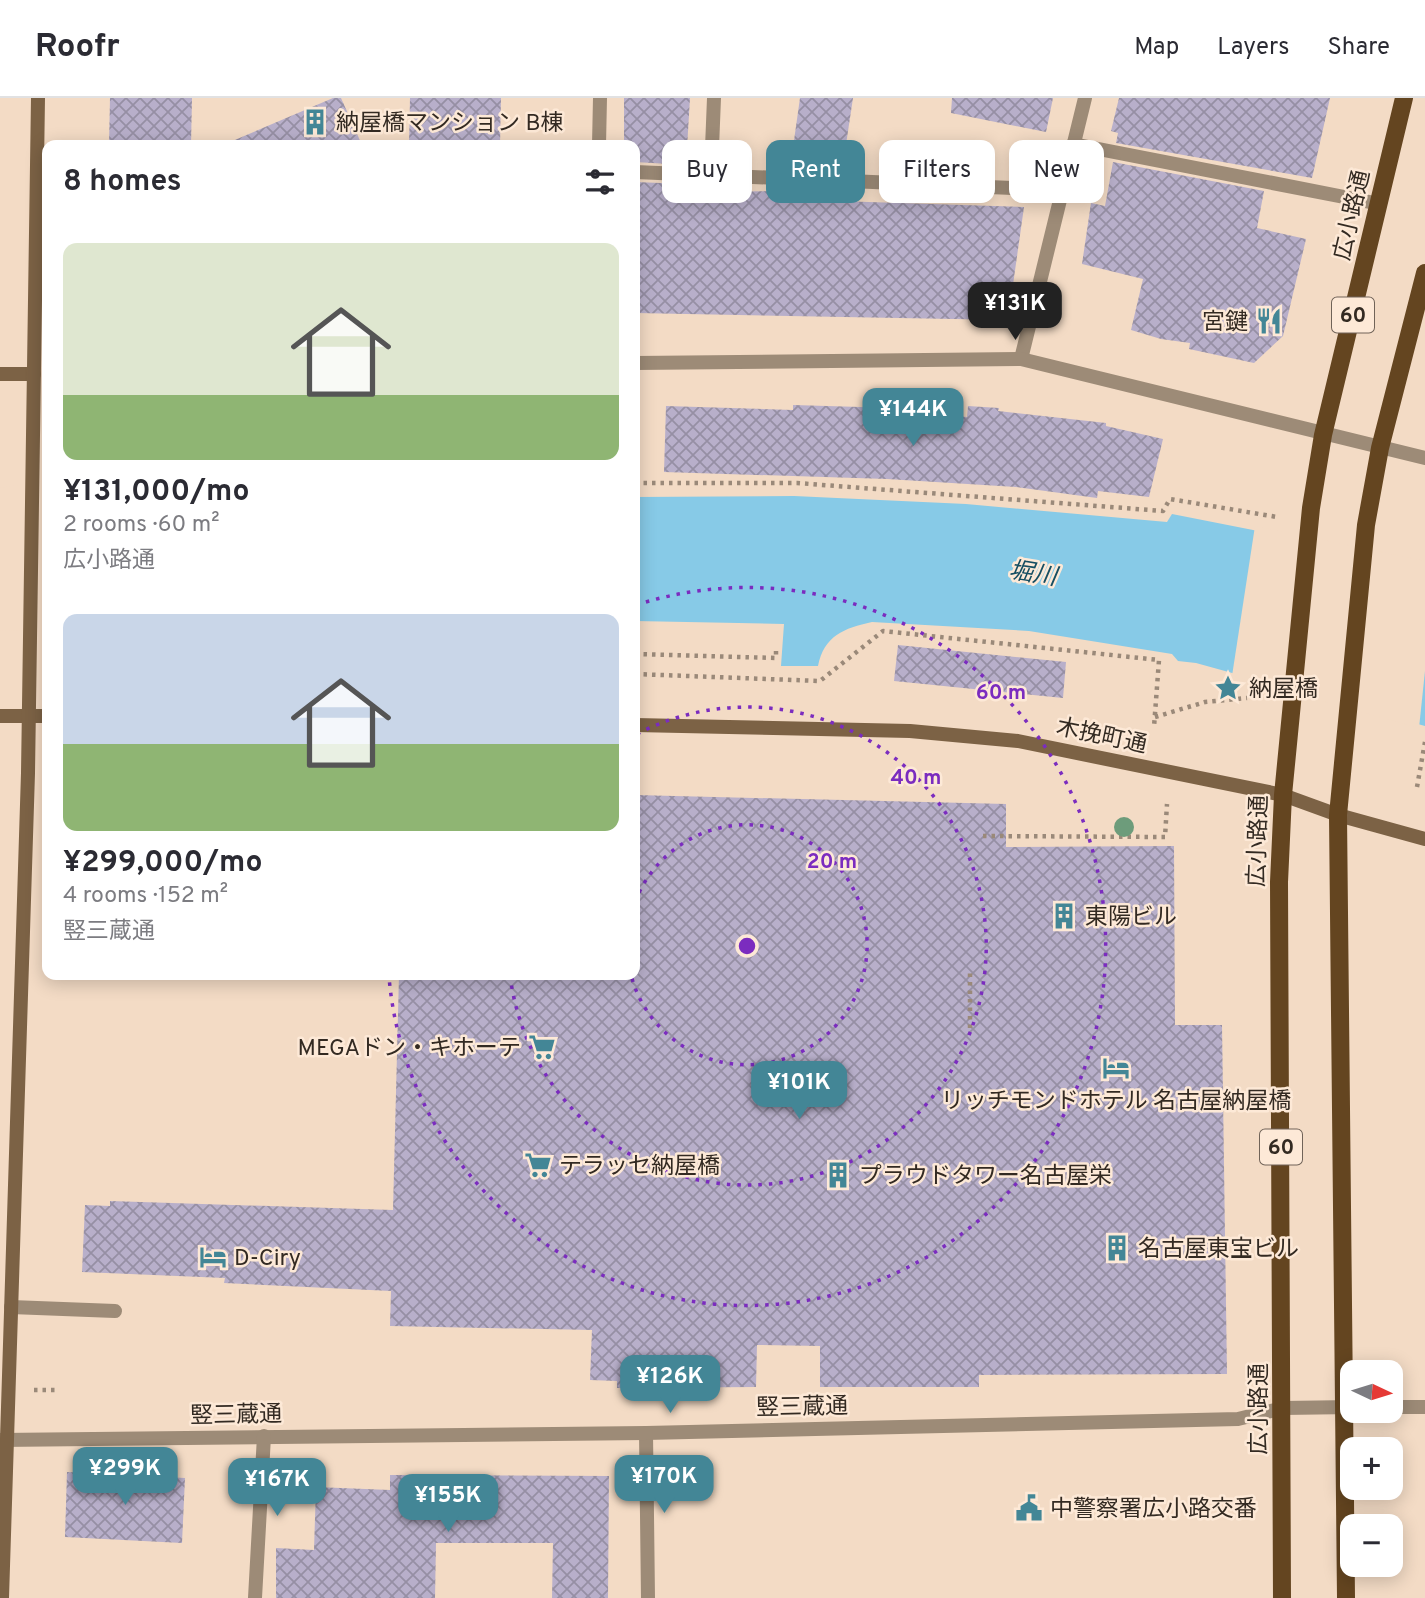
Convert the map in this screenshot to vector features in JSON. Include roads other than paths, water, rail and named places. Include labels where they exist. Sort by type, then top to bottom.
[{"type":"main road","name":"広小路通","points":[[1282,1598],[1279,882],[1283,795],[1308,533],[1323,435],[1404,98]]},
{"type":"main road","points":[[1348,1360],[1338,816],[1364,543],[1380,448],[1425,273]]},
{"type":"main road","points":[[1346,1598],[1349,1423]]},
{"type":"street","points":[[2,1598],[3,1439],[11,1307],[29,773],[27,716],[32,470],[41,374],[38,98]]},
{"type":"street","points":[[599,140],[600,98]]},
{"type":"street","points":[[712,140],[714,98]]},
{"type":"street","points":[[1074,140],[1085,98]]},
{"type":"street","points":[[1104,150],[1380,204]]},
{"type":"street","points":[[640,172],[662,172]]},
{"type":"street","points":[[752,175],[1009,187]]},
{"type":"street","points":[[1021,359],[1059,203]]},
{"type":"street","points":[[640,363],[1021,359],[1425,458]]},
{"type":"street","points":[[0,374],[41,374]]},
{"type":"street","points":[[0,716],[42,716]]},
{"type":"street","name":"木挽町通","points":[[640,725],[910,732],[1018,741],[1283,795],[1338,816],[1425,839]]},
{"type":"street","points":[[11,1307],[115,1311]]},
{"type":"street","name":"竪三蔵通","points":[[3,1439],[646,1433],[1238,1419],[1283,1408],[1340,1406]]},
{"type":"street","points":[[1404,1407],[1425,1407]]},
{"type":"street","points":[[646,1433],[648,1598]]},
{"type":"street","points":[[255,1598],[264,1436]]},
{"type":"water","name":"堀川","points":[[794,496],[966,504],[1167,522],[1172,514],[1425,564],[1425,726],[1196,663],[1178,661],[1172,654],[1029,631],[872,622],[853,627],[830,640],[818,666],[781,666],[784,624],[640,621],[640,497]]},
{"type":"place","name":"納屋橋マンション B棟","points":[[315,122]]},
{"type":"place","name":"宮鍵","points":[[1269,321]]},
{"type":"place","name":"納屋橋","points":[[1228,688]]},
{"type":"place","name":"東陽ビル","points":[[1064,916]]},
{"type":"place","name":"MEGAドン・キホーテ","points":[[542,1047]]},
{"type":"place","name":"リッチモンドホテル 名古屋納屋橋","points":[[1116,1068]]},
{"type":"place","name":"テラッセ納屋橋","points":[[538,1165]]},
{"type":"place","name":"プラウドタワー名古屋栄","points":[[838,1175]]},
{"type":"place","name":"名古屋東宝ビル","points":[[1117,1248]]},
{"type":"place","name":"D-Ciry","points":[[213,1257]]},
{"type":"place","name":"中警察署広小路交番","points":[[1029,1508]]}]
